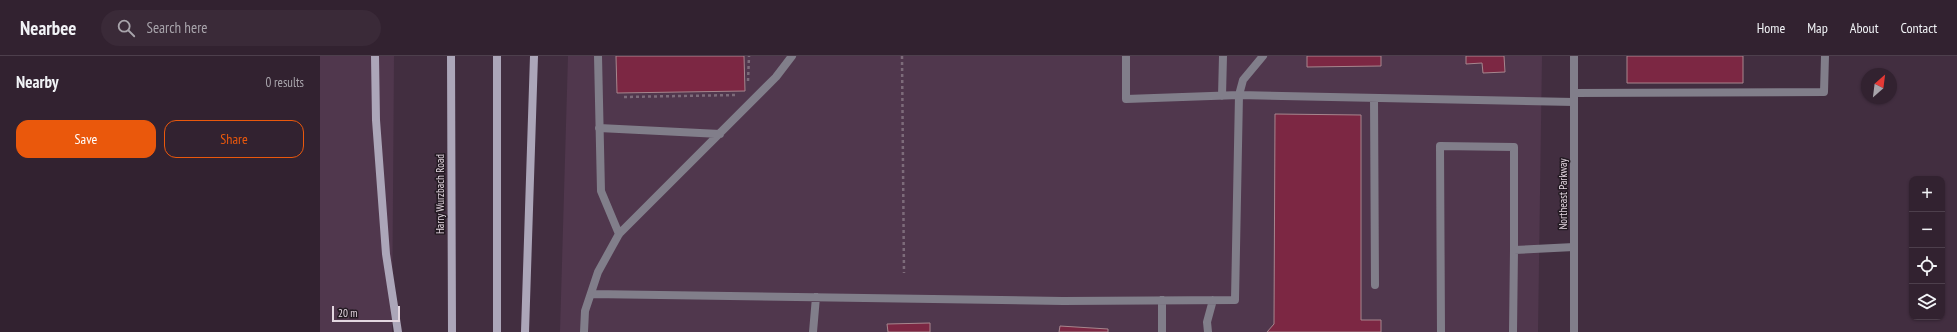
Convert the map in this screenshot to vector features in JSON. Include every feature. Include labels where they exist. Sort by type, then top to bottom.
[{"type":"main road","points":[[375,56],[376,120],[386,254],[398,332]]},
{"type":"main road","name":"Harry Wurzbach Road","points":[[451,56],[452,332]]},
{"type":"main road","points":[[497,56],[497,332]]},
{"type":"main road","points":[[525,332],[534,56]]},
{"type":"street","points":[[598,56],[601,191],[619,234]]},
{"type":"street","points":[[584,332],[585,311],[598,272],[619,234],[776,77],[792,56]]},
{"type":"street","points":[[1126,56],[1126,99],[1239,95],[1574,102]]},
{"type":"street","points":[[1222,96],[1223,56]]},
{"type":"street","points":[[591,294],[1063,301],[1235,300],[1239,95],[1243,80],[1263,56]]},
{"type":"street","name":"Northeast Parkway","points":[[1574,56],[1574,332]]},
{"type":"street","points":[[1574,93],[1824,92],[1825,56]]},
{"type":"street","points":[[1374,98],[1375,285]]},
{"type":"street","points":[[599,128],[720,134]]},
{"type":"street","points":[[1441,332],[1440,146],[1514,147],[1513,332]]},
{"type":"street","points":[[1514,250],[1574,248]]},
{"type":"street","points":[[814,332],[816,297]]},
{"type":"street","points":[[1162,300],[1163,331]]},
{"type":"street","points":[[1208,332],[1207,322],[1213,300]]},
{"type":"path","points":[[748,86],[749,56]]},
{"type":"path","points":[[902,56],[904,274]]},
{"type":"path","points":[[624,97],[739,94]]},
{"type":"shaded area","points":[[320,56],[394,56],[392,332],[320,332]]},
{"type":"shaded area","points":[[568,56],[1542,56],[1538,332],[560,332]]},
{"type":"building","points":[[616,56],[744,56],[745,91],[617,93]]},
{"type":"building","points":[[1307,56],[1381,56],[1381,66],[1307,67]]},
{"type":"building","points":[[1466,56],[1504,56],[1505,72],[1483,73],[1482,63],[1466,64]]},
{"type":"building","points":[[1627,56],[1743,56],[1743,83],[1627,83]]},
{"type":"building","points":[[1275,114],[1361,115],[1361,320],[1381,320],[1381,332],[1267,332],[1274,324]]},
{"type":"building","points":[[930,323],[930,332],[888,332],[887,324]]},
{"type":"building","points":[[1060,326],[1108,329],[1108,332],[1059,332]]}]
